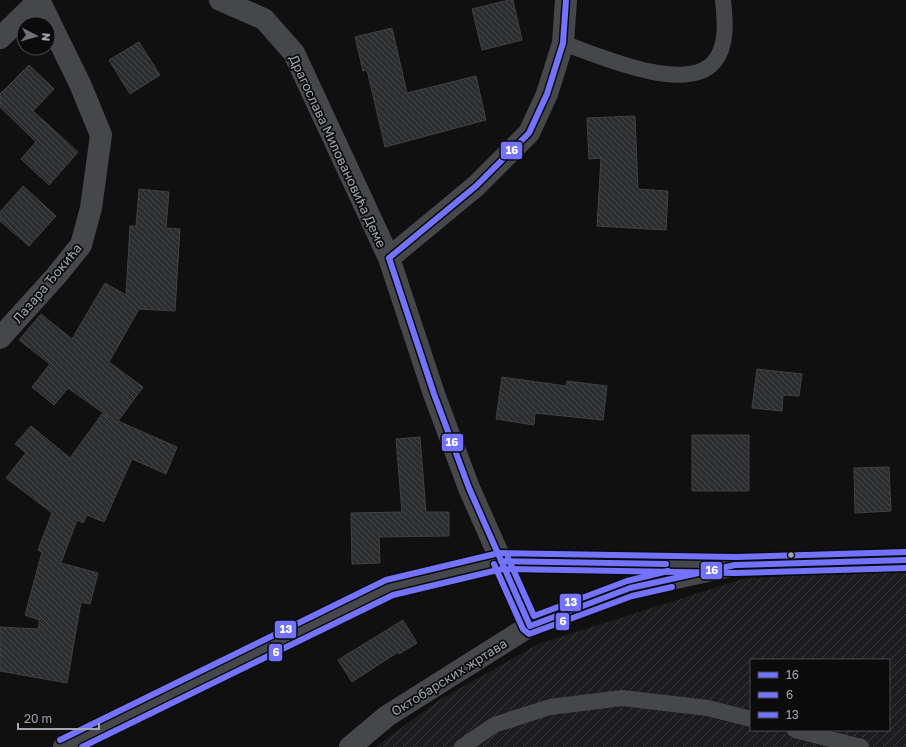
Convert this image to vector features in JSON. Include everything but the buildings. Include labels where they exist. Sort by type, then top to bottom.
[{"type":"street","points":[[0,38],[39,0]]},
{"type":"street","name":"Лазара Ђокића","points":[[0,338],[56,276],[81,245],[91,208],[101,135],[80,84],[39,0]]},
{"type":"street","name":"Драгослава Миловановића Деме","points":[[220,0],[265,10],[294,53],[389,258],[468,488],[530,626]]},
{"type":"street","points":[[389,258],[476,186],[529,133],[547,94],[563,43],[566,0]]},
{"type":"street","name":"Октобарских жртава","points":[[350,747],[387,716],[530,626],[630,588],[735,565],[906,560]]},
{"type":"street","points":[[64,747],[390,586],[501,561],[735,565]]},
{"type":"lane","points":[[563,43],[635,68],[689,75],[703,71],[715,62],[721,49],[724,33],[722,0]]},
{"type":"lane","points":[[462,747],[494,725],[550,707],[622,698],[708,708],[750,719]]},
{"type":"lane","points":[[799,731],[861,747]]},
{"type":"shaded area","points":[[906,568],[906,747],[375,747],[441,699],[538,644],[743,579]]},
{"type":"transit line","name":"16","points":[[389,258],[476,186],[529,133],[547,94],[563,43],[566,0]]},
{"type":"transit line","name":"16","points":[[389,258],[434,394],[469,488],[530,626],[630,588],[735,565],[906,560]]},
{"type":"transit line","name":"13","points":[[60,740],[386,580],[499,553],[735,557],[906,552]]},
{"type":"transit line","name":"13","points":[[508,558],[534,616],[627,581],[668,571]]},
{"type":"transit line","name":"16","points":[[501,561],[666,564]]},
{"type":"transit line","name":"6","points":[[494,564],[523,629],[529,634],[632,596],[672,587]]},
{"type":"transit line","name":"6","points":[[82,747],[393,595],[502,569],[735,573],[906,568]]}]
